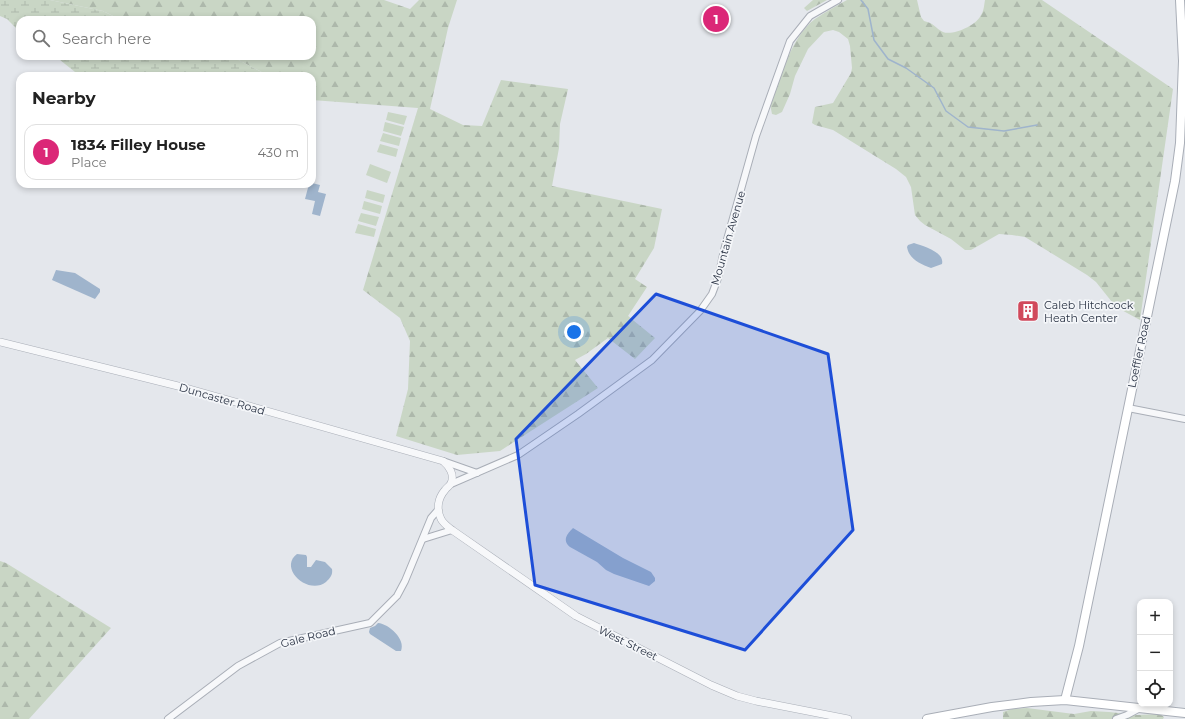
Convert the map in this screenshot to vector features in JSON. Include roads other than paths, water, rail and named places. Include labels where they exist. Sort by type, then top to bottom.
[{"type":"main road","name":"Loeffler Road","points":[[1065,700],[1079,646],[1175,181],[1180,143],[1183,61],[1180,0]]},
{"type":"main road","points":[[927,719],[1031,702],[1065,700],[1137,707]]},
{"type":"main road","points":[[1140,707],[1185,713]]},
{"type":"street","name":"Mountain Avenue","points":[[451,484],[518,455],[609,392],[652,360],[700,311],[712,294],[718,278],[724,250],[756,136],[790,41],[810,16],[838,0]]},
{"type":"street","name":"Duncaster Road","points":[[0,342],[186,388],[443,461],[477,473]]},
{"type":"street","points":[[1128,408],[1185,419]]},
{"type":"street","points":[[438,510],[439,501],[445,490],[451,484],[452,479],[450,468],[443,461]]},
{"type":"street","name":"West Street","points":[[438,510],[441,520],[452,530],[576,616],[711,685],[737,696],[756,701],[848,719]]},
{"type":"street","name":"Gale Road","points":[[168,719],[238,666],[280,643],[370,622],[397,596],[405,581],[431,518],[438,510]]},
{"type":"street","points":[[423,539],[452,530]]},
{"type":"street","points":[[1116,719],[1140,707]]},
{"type":"water","points":[[316,184],[320,185],[318,192],[326,194],[320,216],[312,214],[315,201],[305,199],[308,188],[316,188]]},
{"type":"water","points":[[914,243],[937,253],[942,260],[942,264],[931,268],[923,265],[913,258],[907,247],[908,245]]},
{"type":"water","points":[[56,270],[75,273],[100,289],[100,292],[95,299],[52,280]]},
{"type":"water","points":[[573,528],[623,558],[651,572],[655,578],[655,581],[649,586],[614,574],[606,570],[597,562],[570,547],[566,542],[566,537]]},
{"type":"water","points":[[297,554],[306,555],[307,567],[311,567],[316,560],[325,562],[332,569],[330,578],[326,582],[319,585],[311,586],[304,583],[293,573],[291,566],[292,560]]},
{"type":"water","points":[[378,623],[387,626],[396,633],[401,642],[401,651],[396,651],[370,634],[370,628]]},
{"type":"waterway","points":[[861,0],[868,9],[874,40],[888,59],[906,68],[934,88],[946,111],[968,127],[1004,131],[1037,125]]},
{"type":"place","name":"1834 Filley House","points":[[716,19]]},
{"type":"place","name":"Caleb Hitchcock Heath Center","points":[[1028,311]]}]
